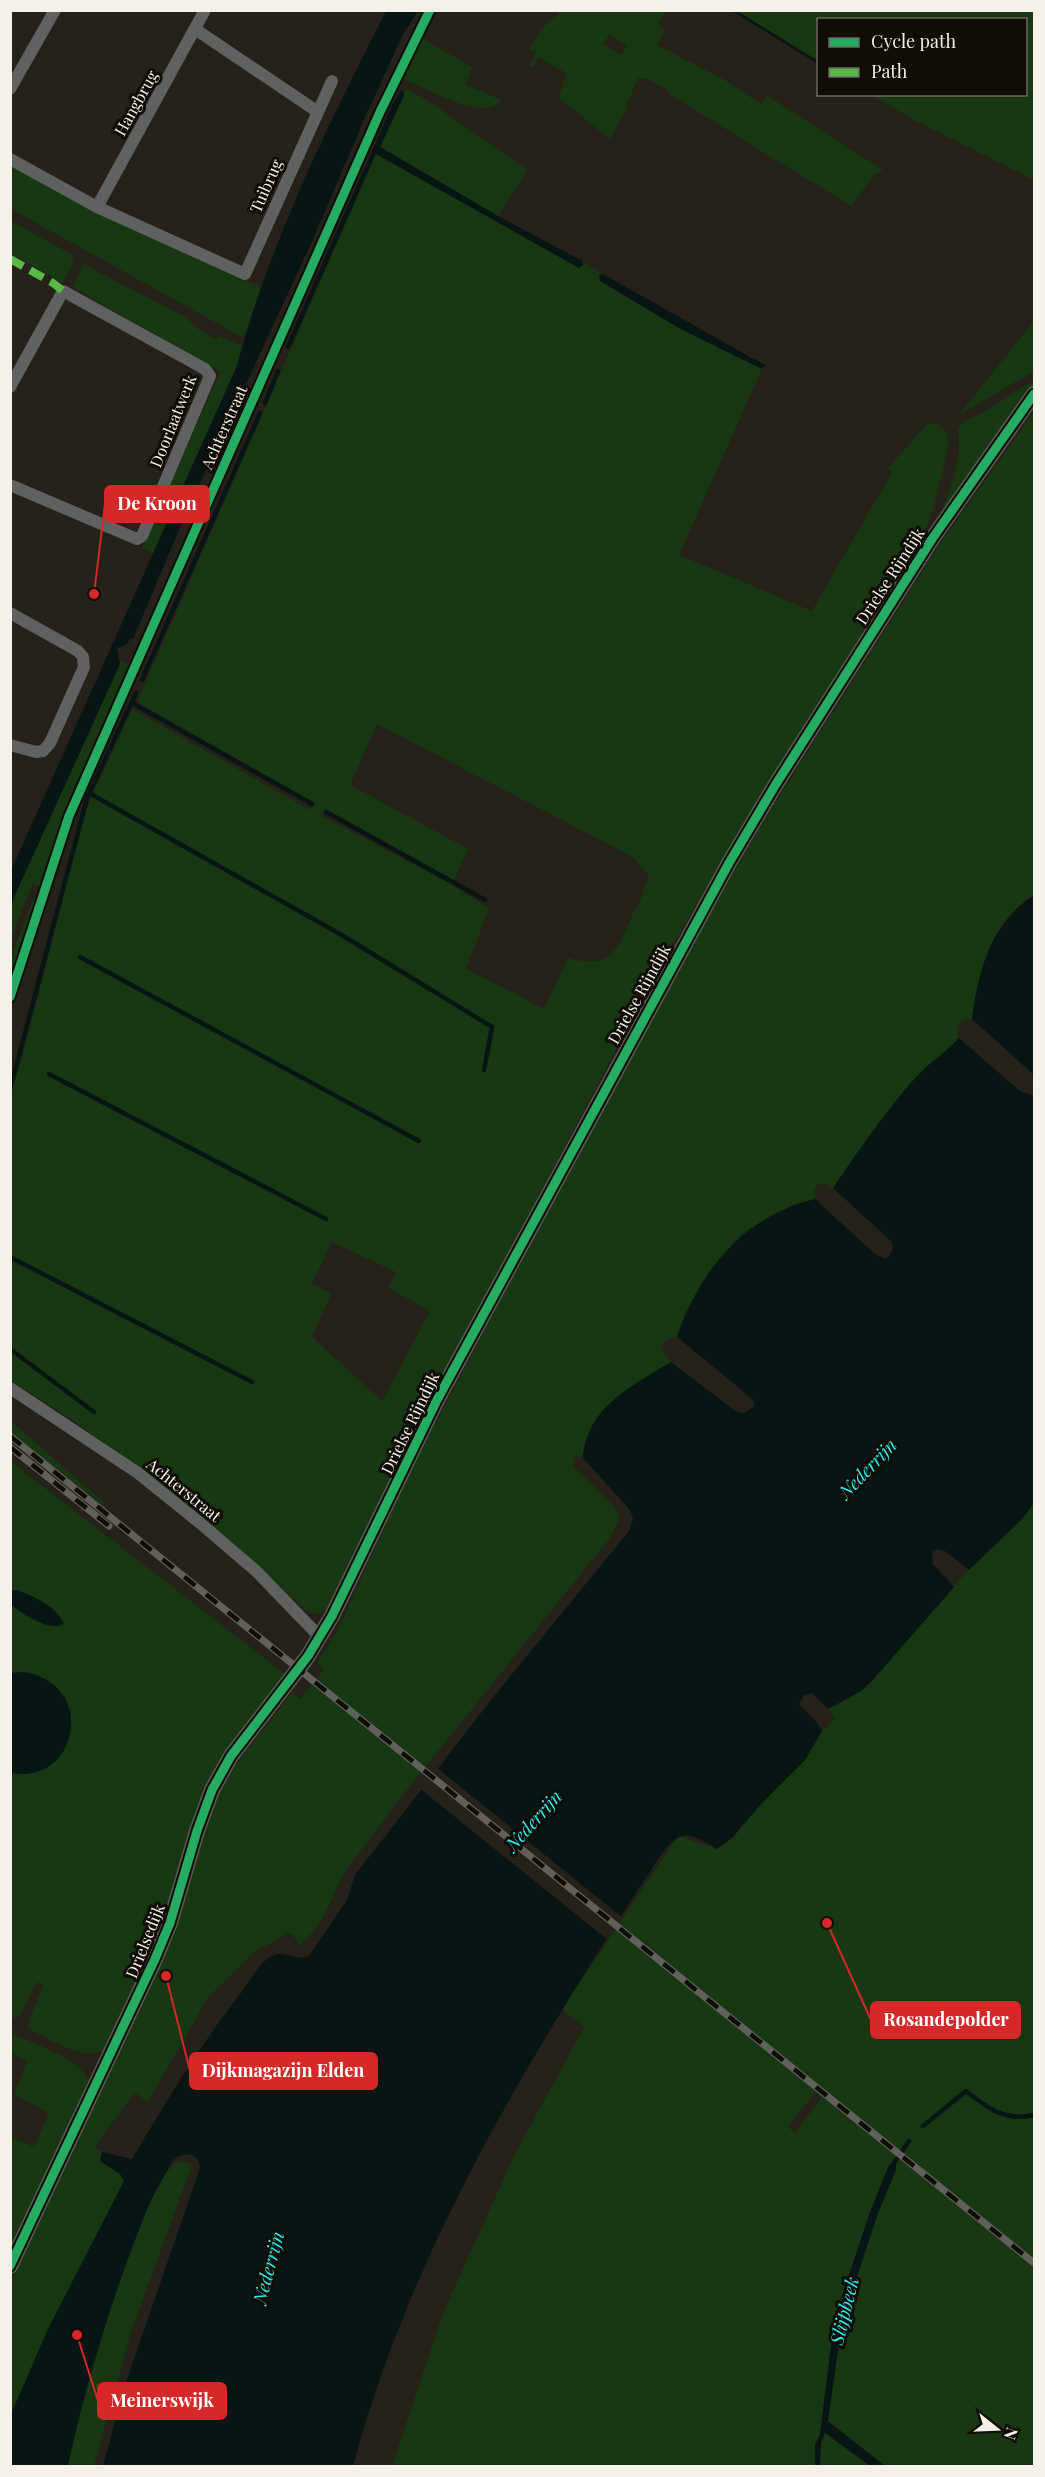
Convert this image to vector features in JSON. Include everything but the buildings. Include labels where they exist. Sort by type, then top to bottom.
[{"type":"street","points":[[10,89],[55,10]]},
{"type":"street","name":"Achterstraat","points":[[10,998],[69,816],[380,112],[430,10]]},
{"type":"street","name":"Hangbrug","points":[[97,207],[195,29],[202,12]]},
{"type":"street","points":[[195,29],[318,112]]},
{"type":"street","name":"Tuibrug","points":[[97,207],[245,274],[332,81]]},
{"type":"street","points":[[10,159],[97,207]]},
{"type":"street","name":"Doorlaatwerk","points":[[10,387],[63,291],[205,369],[210,376],[142,536],[137,539],[10,485]]},
{"type":"street","name":"Drielse Rijndijk","points":[[320,1637],[344,1593],[448,1379],[729,863],[795,754],[932,539],[1035,394]]},
{"type":"street","points":[[10,614],[78,651],[83,657],[84,667],[50,743],[43,751],[36,752],[10,745]]},
{"type":"street","name":"Achterstraat","points":[[10,1388],[138,1473],[256,1570],[320,1637]]},
{"type":"street","name":"Drielsedijk","points":[[10,2266],[155,1959],[170,1923],[212,1790],[237,1748],[320,1637]]},
{"type":"green space","points":[[559,10],[665,11],[658,23],[665,31],[657,45],[723,79],[761,104],[766,95],[883,170],[874,175],[851,206],[669,94],[667,89],[645,78],[638,78],[626,106],[628,107],[610,139],[559,98],[566,73],[539,57],[533,68],[529,65],[536,53],[529,49],[541,29],[556,16]],"holes":[[[609,35],[627,46],[622,55],[603,44]]]},
{"type":"green space","points":[[737,11],[1034,11],[1034,180],[914,120],[874,96],[1027,96],[1027,18],[817,18],[817,60]]},
{"type":"green space","points":[[420,37],[472,67],[466,85],[501,100],[493,106],[482,108],[469,106],[454,102],[405,80],[402,75]]},
{"type":"green space","points":[[407,89],[528,170],[498,216],[380,147],[404,95],[403,92]]},
{"type":"green space","points":[[376,154],[482,213],[583,265],[582,261],[603,274],[599,277],[600,281],[679,328],[762,369],[679,555],[812,611],[891,474],[888,468],[927,424],[938,423],[947,433],[949,443],[934,507],[921,543],[763,791],[658,970],[399,1460],[339,1590],[325,1610],[319,1614],[304,1609],[231,1541],[172,1495],[70,1418],[11,1381],[11,1086],[21,1062],[82,825],[90,801],[132,709],[310,810],[315,803],[137,702]],"holes":[[[377,724],[631,856],[649,875],[638,907],[613,952],[596,961],[568,958],[544,1009],[466,969],[489,908],[445,881],[320,815],[326,809],[454,880],[468,849],[350,785]],[[332,1242],[396,1272],[388,1288],[430,1311],[382,1401],[312,1337],[331,1294],[312,1283]]]},
{"type":"green space","points":[[10,164],[243,280],[261,286],[244,338],[11,209]]},
{"type":"green space","points":[[11,221],[71,254],[74,262],[63,283],[11,254]]},
{"type":"green space","points":[[83,264],[187,318],[198,329],[216,339],[220,336],[242,346],[237,366],[153,553],[142,548],[220,372],[73,287]]},
{"type":"green space","points":[[1034,321],[1034,371],[958,416]]},
{"type":"green space","points":[[1034,380],[1034,385],[939,518],[957,462],[958,428],[967,420]]},
{"type":"green space","points":[[1034,412],[1034,895],[1007,920],[989,949],[978,983],[972,1019],[959,1024],[959,1038],[923,1071],[895,1102],[833,1188],[825,1183],[817,1185],[814,1190],[815,1199],[792,1205],[744,1232],[733,1243],[685,1312],[677,1337],[667,1340],[662,1345],[663,1351],[671,1362],[614,1399],[593,1424],[586,1440],[583,1457],[573,1458],[573,1466],[613,1505],[620,1517],[610,1538],[409,1787],[347,1869],[316,1928],[300,1945],[292,1934],[288,1933],[255,1952],[209,1996],[148,2102],[136,2093],[132,2096],[96,2145],[95,2148],[102,2152],[100,2161],[120,2174],[161,2179],[175,2163],[185,2161],[192,2165],[130,2335],[94,2466],[11,2466],[10,2284],[133,2023],[218,1796],[236,1765],[292,1693],[300,1699],[324,1669],[317,1663],[339,1627],[413,1466],[671,978],[777,800],[939,546]]},
{"type":"green space","points":[[121,660],[129,665],[81,775],[42,887],[32,884],[11,939],[11,904]]},
{"type":"green space","points":[[34,897],[38,898],[11,985],[11,958]]},
{"type":"green space","points":[[11,1421],[102,1501],[107,1509],[11,1432]]},
{"type":"green space","points":[[10,1461],[285,1674],[239,1733],[160,1933],[104,2050],[95,2053],[76,2051],[28,2029],[29,2020],[43,1985],[37,1982],[20,2015],[11,2020],[11,1773],[43,1769],[58,1758],[64,1750],[71,1713],[64,1695],[23,1672],[11,1673],[11,1605],[26,1616],[58,1627],[56,1612],[16,1590],[11,1591]]},
{"type":"green space","points":[[1034,1503],[1034,2466],[392,2466],[443,2313],[513,2158],[584,2027],[563,2010],[570,1997],[678,1836],[716,1849],[725,1845],[775,1789],[805,1760],[822,1731],[835,1718],[828,1709],[850,1698],[870,1683],[972,1566],[1022,1519]],"holes":[[[815,2092],[821,2098],[795,2133],[788,2127]]]},
{"type":"green space","points":[[11,2033],[67,2059],[77,2066],[88,2082],[11,2252],[11,2137],[34,2147],[49,2113],[14,2094],[27,2061],[11,2053]]},
{"type":"water","points":[[386,11],[418,11],[402,36],[315,235],[184,518],[133,639],[131,638],[126,645],[117,648],[120,664],[11,904],[13,866],[237,366],[266,274],[302,184]]},
{"type":"water","points":[[732,11],[737,11],[817,60],[817,63]]},
{"type":"water","points":[[402,90],[404,95],[380,147],[498,216],[582,261],[583,265],[579,268],[376,154],[373,149],[392,105]]},
{"type":"water","points":[[603,274],[766,365],[762,369],[679,328],[600,281],[599,275]]},
{"type":"water","points":[[1034,895],[1034,1075],[972,1019],[983,966],[997,934],[1019,907]]},
{"type":"water","name":"Nederrijn","points":[[959,1038],[1021,1092],[1034,1095],[1034,1503],[1022,1519],[969,1570],[945,1551],[938,1549],[932,1552],[933,1564],[954,1587],[861,1691],[828,1709],[812,1693],[804,1695],[799,1704],[816,1721],[822,1731],[805,1760],[759,1806],[733,1837],[717,1849],[691,1836],[679,1837],[666,1848],[523,2075],[443,2227],[408,2305],[378,2384],[353,2466],[103,2466],[124,2388],[200,2168],[195,2157],[186,2154],[172,2162],[150,2202],[136,2239],[93,2368],[68,2466],[11,2466],[11,2414],[48,2329],[124,2181],[120,2174],[100,2161],[102,2152],[132,2159],[197,2053],[266,1960],[279,1954],[309,1956],[347,1900],[355,1875],[495,1695],[629,1531],[633,1519],[630,1510],[583,1458],[586,1440],[602,1412],[627,1389],[671,1362],[734,1410],[743,1414],[753,1407],[754,1402],[750,1397],[677,1337],[698,1290],[728,1249],[746,1232],[767,1218],[815,1199],[875,1254],[886,1259],[892,1250],[892,1242],[833,1188],[906,1088]]},
{"type":"water","points":[[16,1590],[37,1598],[50,1607],[64,1624],[51,1626],[44,1624],[11,1605],[11,1591]]},
{"type":"water","points":[[23,1672],[47,1680],[62,1694],[70,1712],[71,1731],[64,1749],[52,1764],[34,1773],[10,1773],[11,1673]]},
{"type":"water","points":[[896,2159],[896,2170],[878,2213],[842,2322],[828,2421],[885,2466],[870,2466],[825,2433],[821,2443],[820,2466],[815,2466],[815,2445],[820,2434],[834,2320],[870,2212],[889,2165]]},
{"type":"pier","points":[[436,1767],[623,1918],[608,1940],[419,1788]]},
{"type":"waterway","points":[[288,347],[375,150]]},
{"type":"waterway","points":[[265,403],[278,371]]},
{"type":"waterway","points":[[142,680],[260,413]]},
{"type":"waterway","points":[[10,1090],[87,798],[136,693]]},
{"type":"waterway","points":[[132,703],[312,804]]},
{"type":"waterway","points":[[89,793],[340,934],[492,1027],[484,1070]]},
{"type":"waterway","points":[[326,812],[485,900]]},
{"type":"waterway","points":[[80,957],[419,1141]]},
{"type":"waterway","points":[[49,1074],[326,1219]]},
{"type":"waterway","points":[[10,1257],[252,1382]]},
{"type":"waterway","points":[[10,1349],[94,1412]]},
{"type":"waterway","points":[[923,2126],[966,2091],[997,2112],[1014,2117],[1034,2115]]},
{"type":"waterway","name":"Slijpbeek","points":[[894,2163],[909,2141]]},
{"type":"railway","points":[[10,1436],[1034,2263]]},
{"type":"railway","points":[[10,1447],[109,1526]]},
{"type":"marked path","points":[[10,259],[63,291]]},
{"type":"cycle path","points":[[10,997],[69,816],[380,112],[430,10]]},
{"type":"cycle path","points":[[10,2266],[155,1959],[170,1923],[197,1831],[212,1790],[231,1756],[308,1656],[332,1616],[437,1400],[729,863],[776,784],[932,539],[1034,394]]},
{"type":"place","name":"De Kroon","points":[[94,594]]},
{"type":"place","name":"Rosandepolder","points":[[827,1923]]},
{"type":"place","name":"Dijkmagazijn Elden","points":[[166,1976]]},
{"type":"place","name":"Meinerswijk","points":[[77,2335]]}]
